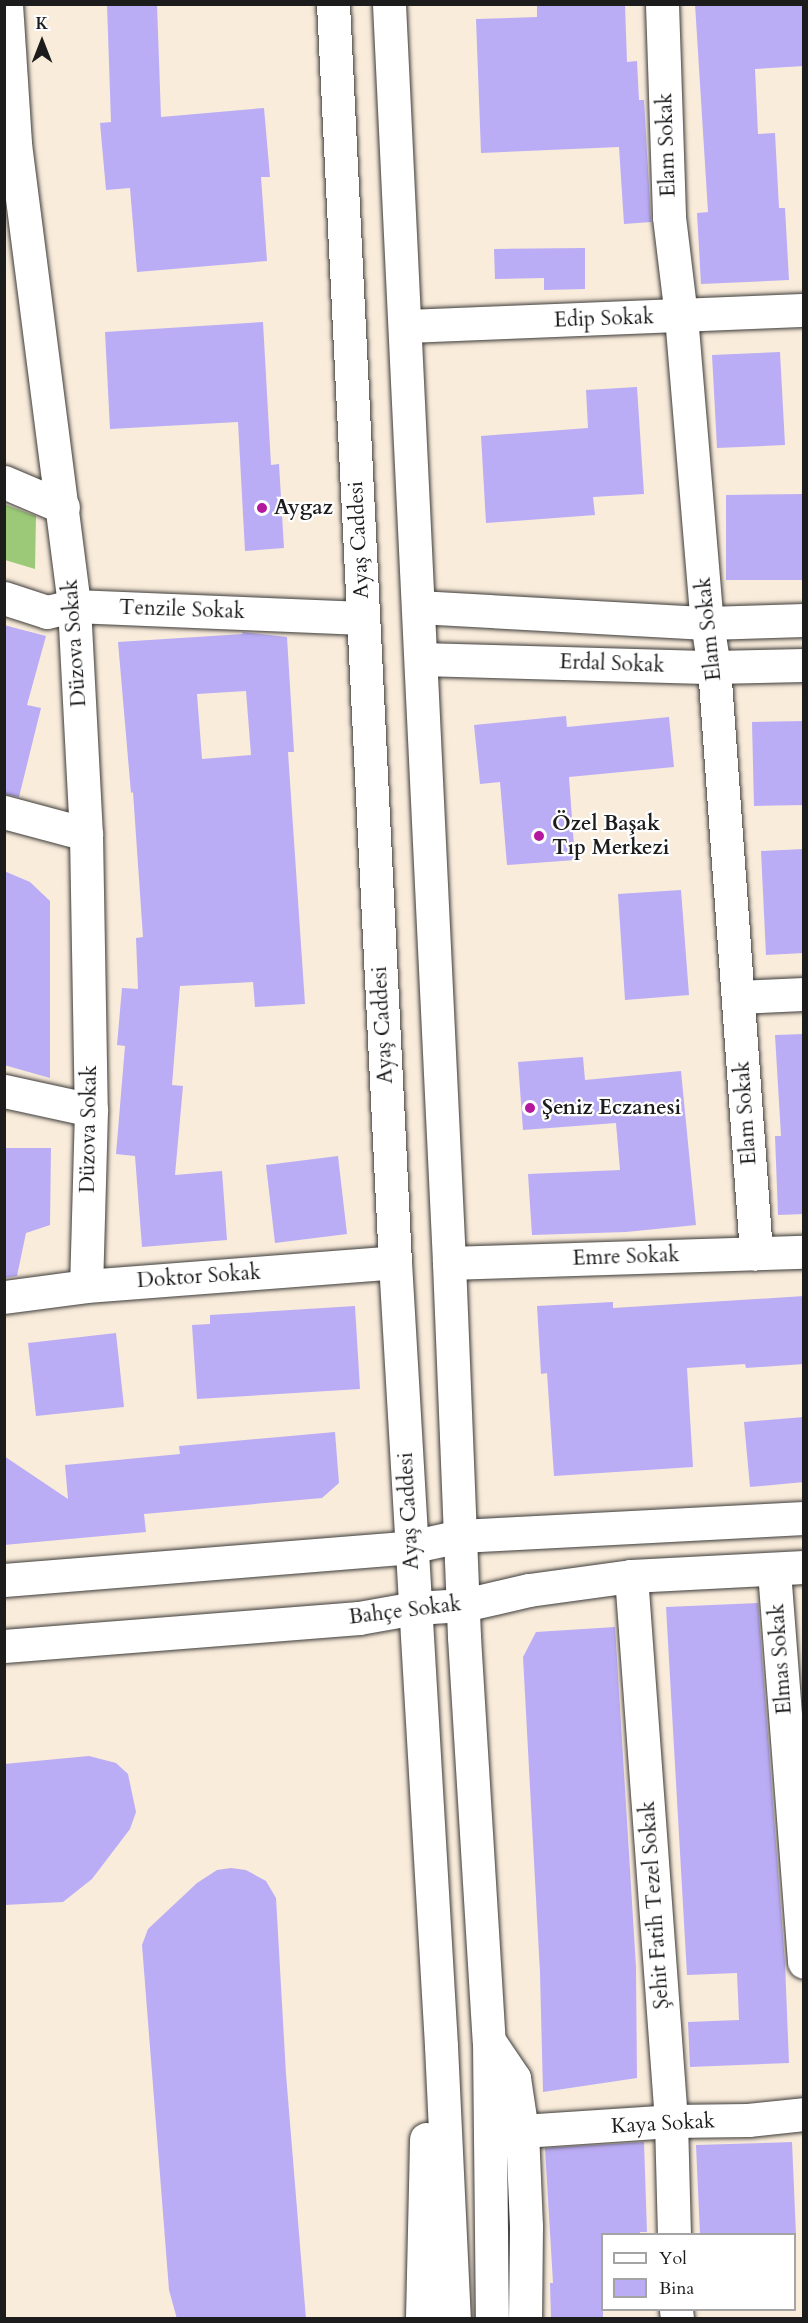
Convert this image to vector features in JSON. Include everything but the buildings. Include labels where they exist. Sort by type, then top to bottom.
[{"type":"street","name":"Düzova Sokak","points":[[6,4],[10,142],[63,507],[74,606],[86,834],[91,1110],[86,1286]]},
{"type":"street","name":"Ayaş Caddesi","points":[[333,4],[395,1262],[441,2046],[454,2319]]},
{"type":"street","points":[[389,4],[460,1536],[489,2041],[492,2319]]},
{"type":"street","name":"Elam Sokak","points":[[662,4],[669,217],[681,316],[707,623],[714,667],[756,1253]]},
{"type":"street","name":"Edip Sokak","points":[[405,326],[804,310]]},
{"type":"street","points":[[4,482],[63,507]]},
{"type":"street","name":"Tenzile Sokak","points":[[4,598],[47,612],[74,606],[363,618]]},
{"type":"street","points":[[418,607],[707,623],[804,620]]},
{"type":"street","name":"Erdal Sokak","points":[[421,659],[714,667],[804,665]]},
{"type":"street","points":[[4,812],[86,834]]},
{"type":"street","points":[[738,997],[804,994]]},
{"type":"street","points":[[4,1091],[91,1110]]},
{"type":"street","name":"Emre Sokak","points":[[449,1263],[804,1252]]},
{"type":"street","name":"Doktor Sokak","points":[[4,1297],[86,1286],[395,1262]]},
{"type":"street","points":[[4,1580],[410,1547],[460,1536],[804,1518]]},
{"type":"street","name":"Bahçe Sokak","points":[[4,1646],[359,1618],[415,1608],[464,1605],[529,1590],[631,1576],[789,1569]]},
{"type":"street","name":"Elmas Sokak","points":[[789,1569],[804,1962]]},
{"type":"street","name":"Şehit Fatih Tezel Sokak","points":[[631,1576],[671,2121],[674,2233]]},
{"type":"street","points":[[489,2041],[514,2078],[522,2131],[526,2226],[525,2319]]},
{"type":"street","points":[[422,2319],[426,2102],[441,2046]]},
{"type":"street","name":"Kaya Sokak","points":[[522,2131],[671,2121],[748,2120],[804,2114]]},
{"type":"green space","points":[[4,504],[36,516],[35,569],[5,560]]},
{"type":"place","name":"Aygaz","points":[[262,508]]},
{"type":"place","name":"Özel Başak Tıp Merkezi","points":[[539,836]]},
{"type":"place","name":"Şeniz Eczanesi","points":[[530,1108]]}]
